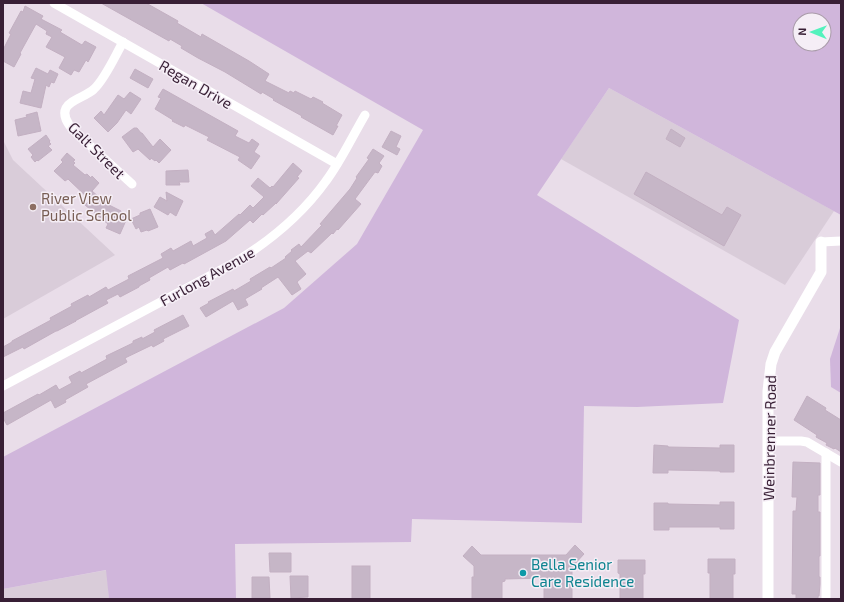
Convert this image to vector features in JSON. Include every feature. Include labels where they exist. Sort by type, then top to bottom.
[{"type":"street","name":"Regan Drive","points":[[54,3],[337,164]]},
{"type":"street","name":"Galt Street","points":[[123,42],[104,76],[95,88],[88,94],[71,102],[66,107],[64,114],[73,130],[132,184]]},
{"type":"street","name":"Furlong Avenue","points":[[3,386],[232,264],[263,244],[291,221],[313,198],[337,164],[365,115]]},
{"type":"street","points":[[821,242],[841,241]]},
{"type":"street","name":"Weinbrenner Road","points":[[768,599],[768,390],[771,364],[775,352],[821,272],[821,242]]},
{"type":"street","points":[[768,441],[804,441],[841,462]]},
{"type":"street","points":[[826,453],[826,599]]},
{"type":"shaded area","points":[[201,3],[841,3],[841,215],[609,88],[537,195],[739,320],[723,403],[637,407],[584,406],[582,523],[412,519],[411,542],[235,544],[236,599],[109,599],[106,570],[3,589],[3,457],[284,308],[357,244],[423,130]]},
{"type":"shaded area","points":[[609,88],[834,211],[785,285],[561,159]]},
{"type":"shaded area","name":"River View Public School","points":[[3,140],[13,160],[115,255],[3,319]]},
{"type":"shaded area","points":[[841,325],[841,393],[831,387],[830,359]]},
{"type":"shaded area","points":[[107,570],[109,599],[3,599],[3,589]]},
{"type":"building","points":[[101,3],[146,3],[178,21],[177,23],[201,37],[202,34],[269,74],[265,81],[289,93],[290,91],[294,93],[295,91],[311,99],[313,97],[323,102],[322,103],[342,115],[336,126],[338,126],[333,135],[262,92],[261,94],[181,48],[182,46],[170,39],[169,41]]},
{"type":"building","points":[[25,6],[43,16],[41,19],[62,30],[60,32],[82,45],[85,41],[96,47],[88,62],[86,60],[79,72],[74,70],[71,75],[59,68],[65,57],[46,47],[52,37],[46,34],[47,31],[36,24],[14,67],[3,61],[3,50],[11,34],[9,33],[21,11],[23,12]]},
{"type":"building","points":[[36,68],[48,74],[50,70],[58,74],[54,83],[51,82],[49,87],[46,85],[41,108],[20,103],[23,91],[31,93],[35,79],[31,78]]},
{"type":"building","points":[[135,69],[153,79],[148,88],[130,78]]},
{"type":"building","points":[[163,89],[238,131],[235,136],[249,143],[252,139],[259,144],[254,152],[260,156],[251,169],[238,160],[240,157],[207,140],[209,137],[185,125],[184,127],[172,121],[173,120],[155,109],[161,98],[158,97]]},
{"type":"building","points":[[130,92],[141,99],[131,114],[126,110],[117,123],[108,132],[94,118],[101,111],[104,115],[118,95],[124,99]]},
{"type":"building","points":[[37,112],[41,131],[18,136],[15,120],[27,117],[26,115]]},
{"type":"building","points":[[134,128],[137,128],[142,133],[153,147],[160,139],[171,150],[159,163],[151,158],[150,160],[138,149],[133,152],[122,137]]},
{"type":"building","points":[[671,129],[685,138],[680,147],[666,139]]},
{"type":"building","points":[[391,131],[401,136],[396,147],[400,149],[397,155],[382,147]]},
{"type":"building","points":[[46,135],[51,144],[48,146],[52,150],[35,162],[31,157],[33,155],[28,149]]},
{"type":"building","points":[[373,149],[384,156],[379,163],[382,166],[378,173],[375,172],[355,199],[361,204],[338,230],[337,229],[333,234],[332,233],[311,253],[308,251],[295,261],[306,274],[297,282],[301,289],[292,295],[278,277],[245,299],[248,305],[238,310],[233,301],[206,317],[200,308],[209,303],[208,302],[233,289],[234,291],[251,281],[250,279],[286,258],[285,257],[292,251],[291,250],[299,244],[301,247],[322,225],[320,224],[350,189],[357,178],[356,177],[369,159],[367,158]]},
{"type":"building","points":[[67,153],[75,160],[73,161],[75,163],[73,165],[85,175],[87,174],[91,178],[92,176],[99,183],[92,191],[107,204],[121,211],[120,215],[127,218],[120,234],[106,228],[108,224],[85,205],[90,200],[68,179],[65,181],[54,171],[63,162],[61,160]]},
{"type":"building","points":[[293,163],[302,171],[297,177],[299,178],[276,204],[263,215],[262,214],[253,223],[250,220],[226,241],[184,264],[183,263],[170,270],[168,267],[149,278],[150,280],[139,287],[120,297],[118,294],[106,300],[108,303],[76,321],[24,349],[23,347],[3,357],[3,347],[51,320],[50,318],[72,306],[71,304],[88,295],[89,297],[106,287],[108,290],[129,279],[128,276],[163,258],[161,254],[171,248],[173,251],[191,241],[193,246],[207,238],[205,234],[212,230],[215,235],[250,205],[253,208],[264,197],[251,186],[258,178],[270,188],[272,186],[273,187]]},
{"type":"building","points":[[188,170],[189,182],[179,182],[180,185],[166,185],[166,171]]},
{"type":"building","points":[[646,172],[722,215],[727,207],[741,215],[724,246],[634,194]]},
{"type":"building","points":[[166,192],[183,201],[176,216],[170,212],[168,215],[154,207],[160,197],[167,201]]},
{"type":"building","points":[[150,209],[158,227],[141,232],[139,227],[136,229],[131,219]]},
{"type":"building","points":[[183,315],[189,326],[163,339],[164,341],[153,347],[152,345],[125,358],[127,362],[86,384],[88,387],[65,400],[66,402],[55,408],[51,400],[7,425],[3,418],[3,413],[56,385],[59,390],[72,383],[69,377],[80,371],[81,373],[107,359],[106,356],[133,343],[133,341],[142,337],[142,339],[155,332],[154,330]]},
{"type":"building","points":[[807,396],[841,420],[841,452],[826,445],[827,443],[816,437],[817,435],[794,420]]},
{"type":"building","points":[[654,445],[668,447],[720,448],[720,445],[734,445],[734,472],[668,470],[668,473],[653,473]]},
{"type":"building","points":[[793,462],[820,463],[820,495],[818,495],[818,512],[820,512],[820,584],[818,599],[796,599],[796,594],[792,594],[793,511],[796,511],[797,497],[792,497]]},
{"type":"building","points":[[720,502],[734,502],[734,529],[720,529],[720,527],[669,527],[669,530],[654,530],[654,503],[720,505]]},
{"type":"building","name":"Bella Senior Care Residence","points":[[575,545],[584,554],[573,566],[572,599],[544,599],[544,578],[505,579],[505,581],[502,582],[502,599],[472,599],[472,577],[474,577],[474,566],[463,556],[472,546],[481,555],[566,555]]},
{"type":"building","points":[[269,553],[291,553],[291,572],[270,572]]},
{"type":"building","points":[[708,559],[735,559],[735,574],[733,574],[733,599],[710,599],[710,573],[708,573]]},
{"type":"building","points":[[618,560],[645,560],[645,574],[643,574],[643,599],[620,599],[620,574],[618,573]]},
{"type":"building","points":[[352,566],[370,566],[370,599],[352,599]]},
{"type":"building","points":[[290,576],[308,576],[308,597],[291,598]]},
{"type":"building","points":[[252,577],[269,577],[270,598],[252,598]]},
{"type":"place","name":"River View Public School","points":[[33,207]]},
{"type":"place","name":"Bella Senior Care Residence","points":[[523,573]]}]
